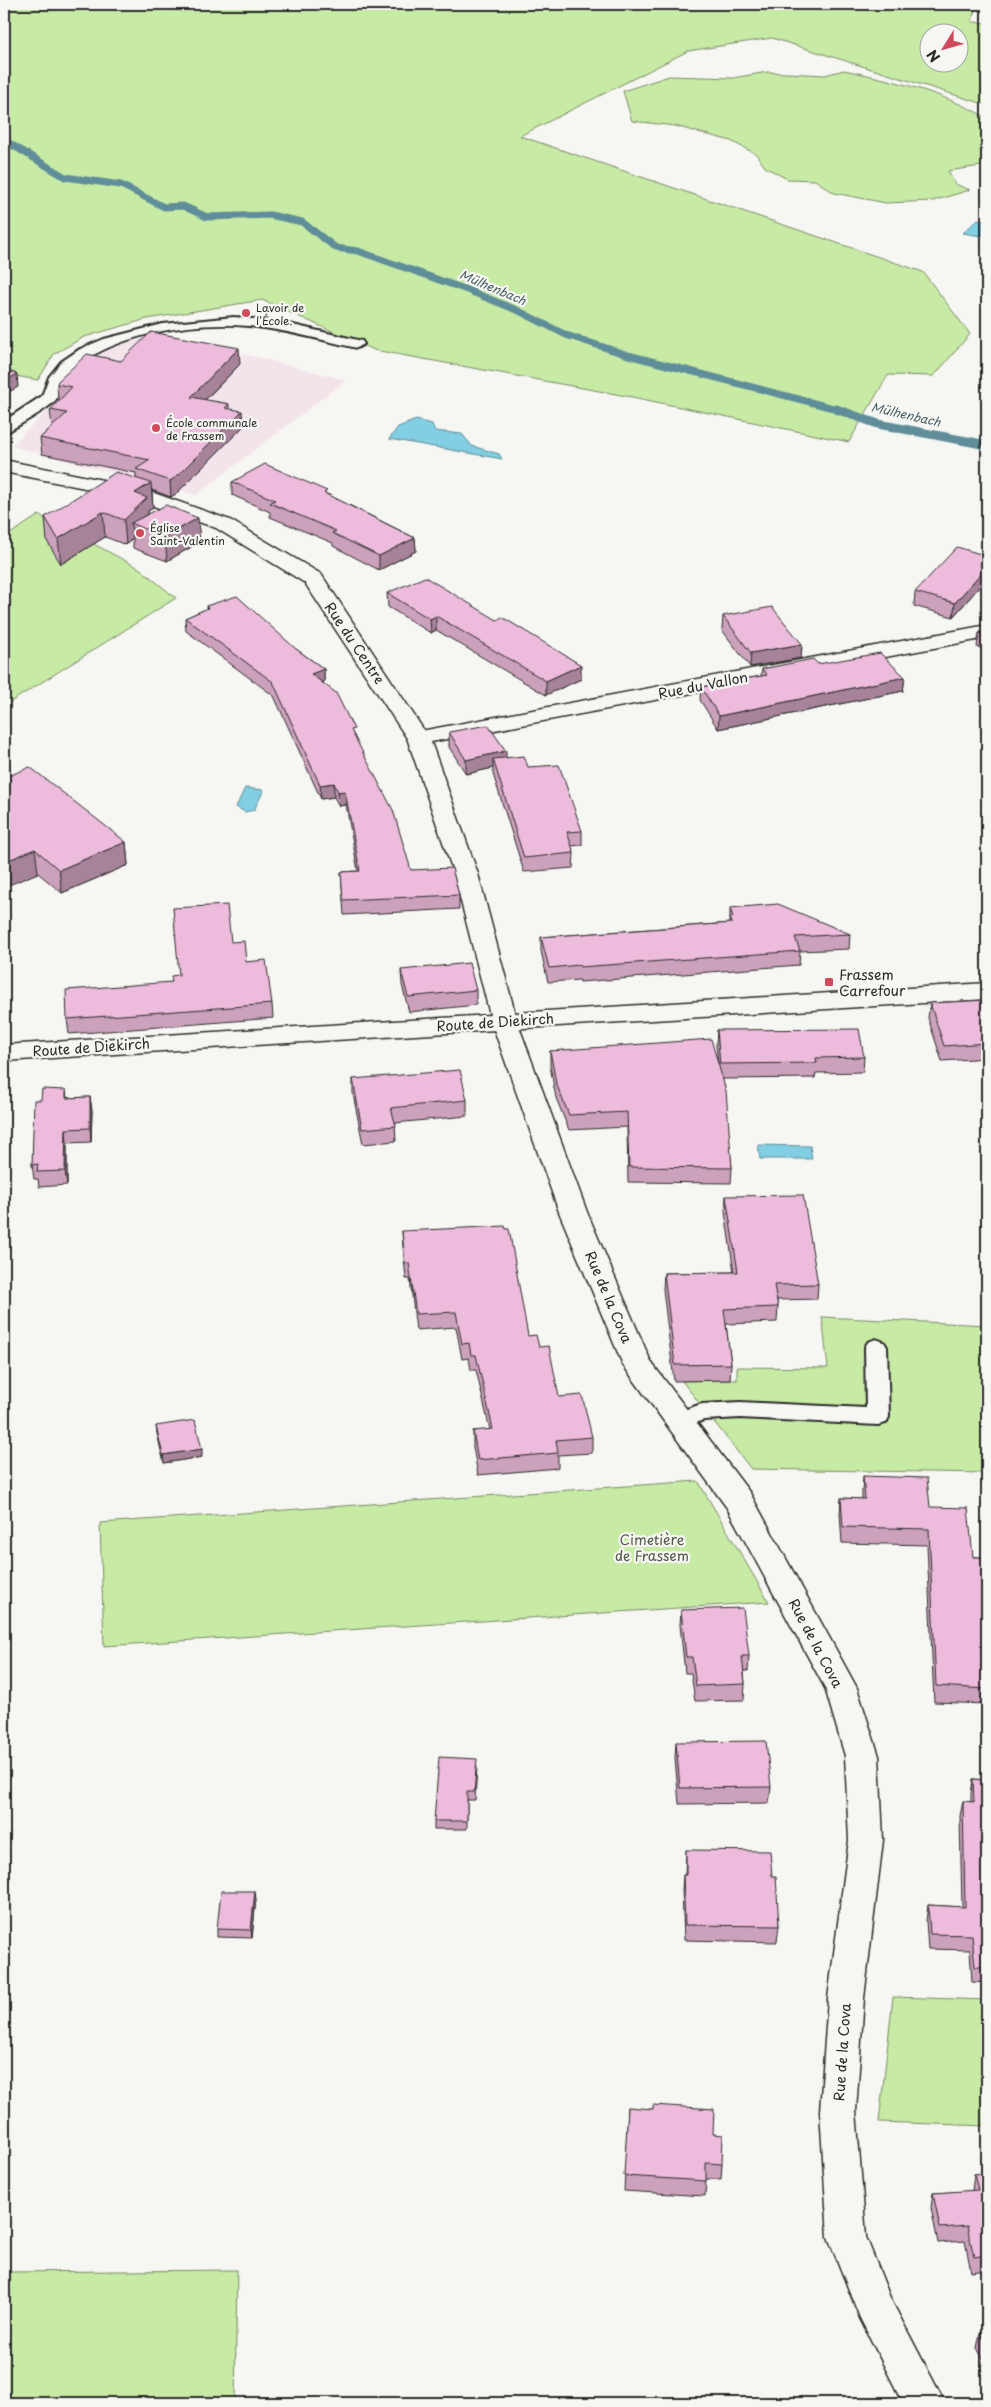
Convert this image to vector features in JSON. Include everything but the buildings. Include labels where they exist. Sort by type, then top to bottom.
[{"type":"street","name":"Rue du Centre","points":[[4,466],[130,491],[223,524],[313,579],[418,738],[466,874],[504,1021]]},
{"type":"street","name":"Rue du Vallon","points":[[418,738],[987,632]]},
{"type":"street","name":"Route de Diekirch","points":[[4,1053],[987,991]]},
{"type":"street","name":"Rue de la Cova","points":[[504,1021],[573,1212],[638,1365],[739,1501],[841,1688],[862,1756],[866,1840],[846,1998],[838,2111],[846,2237],[874,2306],[909,2377],[925,2403]]},
{"type":"lane","points":[[4,428],[49,398],[54,380],[70,362],[97,347],[151,330],[181,325],[234,322],[267,325],[357,344]]},
{"type":"lane","points":[[679,1420],[702,1412],[740,1410],[878,1417],[876,1346]]},
{"type":"shaded area","name":"École communale de Frassem","points":[[169,335],[346,380],[196,495],[11,446],[48,410],[80,365],[112,348],[138,339]]},
{"type":"green space","points":[[4,4],[976,4],[972,22],[987,23],[987,105],[772,38],[688,51],[520,136],[923,272],[970,334],[934,376],[888,375],[849,442],[632,397],[374,350],[262,300],[147,319],[84,337],[54,354],[38,380],[10,375],[4,369]]},
{"type":"green space","points":[[844,70],[881,78],[936,94],[987,118],[987,163],[981,166],[948,171],[955,184],[970,190],[933,201],[886,203],[834,193],[815,180],[787,179],[765,167],[756,154],[731,141],[675,126],[632,121],[623,91],[669,76],[733,78],[767,72],[825,75]]},
{"type":"green space","points":[[39,515],[139,568],[176,598],[4,706],[4,538]]},
{"type":"green space","points":[[822,1317],[987,1325],[987,1473],[751,1469],[682,1381],[737,1380],[737,1367],[828,1368]]},
{"type":"green space","name":"Cimetière de Frassem","points":[[698,1481],[769,1602],[104,1646],[100,1523]]},
{"type":"green space","points":[[893,1997],[987,2000],[987,2126],[879,2122]]},
{"type":"green space","points":[[237,2270],[235,2403],[4,2403],[4,2272]]},
{"type":"water","points":[[978,219],[987,221],[987,230],[981,236],[963,233]]},
{"type":"water","points":[[416,420],[432,424],[435,431],[462,434],[472,446],[499,454],[502,459],[389,439],[398,427]]},
{"type":"water","points":[[245,788],[264,790],[254,810],[245,812],[236,807]]},
{"type":"water","points":[[758,1145],[810,1146],[812,1159],[760,1159]]},
{"type":"waterway","name":"Mülhenbach","points":[[4,140],[65,177],[121,185],[164,207],[183,206],[207,217],[270,215],[302,222],[336,248],[358,251],[467,290],[519,311],[566,335],[628,355],[841,410]]},
{"type":"waterway","name":"Mülhenbach","points":[[836,409],[878,424],[987,445]]},
{"type":"place","name":"Lavoir de l'École.","points":[[246,313]]},
{"type":"place","name":"École communale de Frassem","points":[[156,428]]},
{"type":"place","name":"Église Saint-Valentin","points":[[140,533]]},
{"type":"place","name":"Frassem Carrefour","points":[[829,982]]}]
